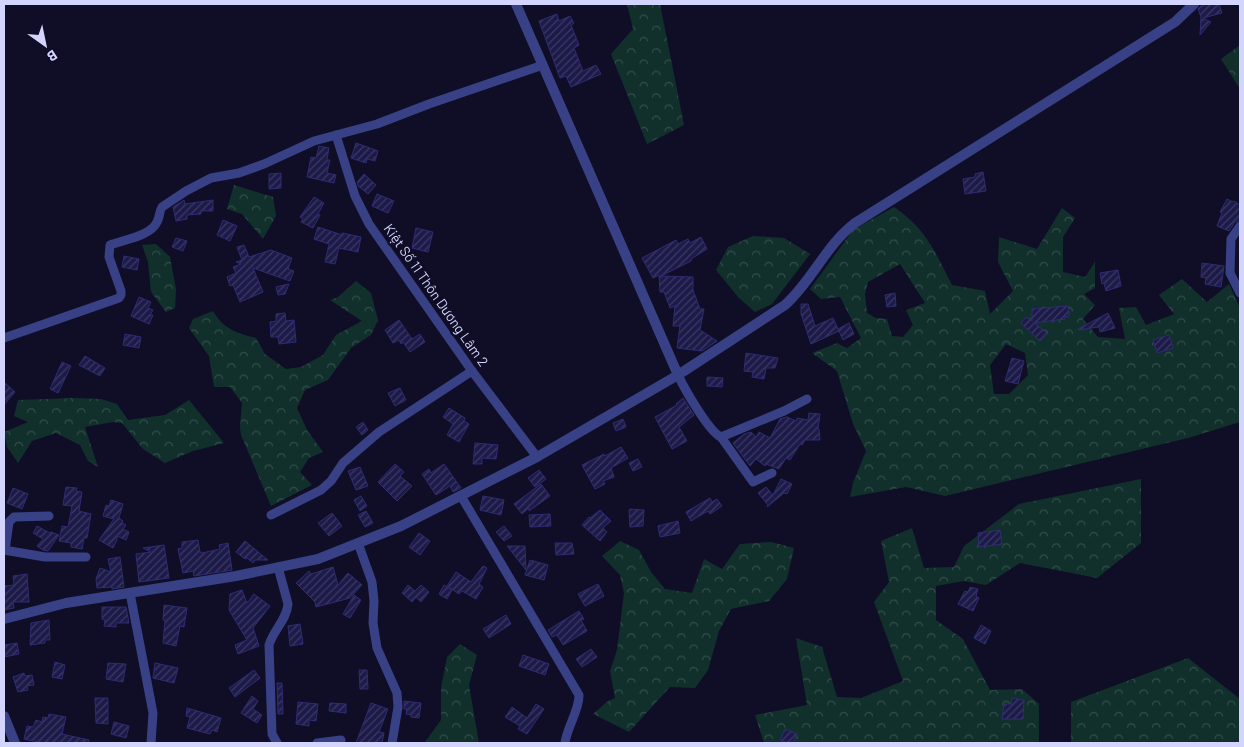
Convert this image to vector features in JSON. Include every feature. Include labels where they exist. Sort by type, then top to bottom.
[{"type":"street","points":[[516,4],[686,391],[712,430],[721,437],[753,482],[772,473]]},
{"type":"street","points":[[4,619],[66,603],[236,576],[318,559],[401,526],[537,458],[678,375],[785,306],[794,297],[837,238],[855,223],[1175,22],[1194,4]]},
{"type":"street","points":[[4,338],[119,298],[121,291],[109,257],[110,245],[144,233],[153,227],[158,220],[162,206],[211,178],[239,173],[264,164],[314,141],[377,124],[543,65]]},
{"type":"street","name":"Kiệt Số 11 Thôn Dương Lâm 2","points":[[336,135],[355,196],[369,224],[472,371],[537,458]]},
{"type":"street","points":[[1240,226],[1231,239],[1230,273],[1240,293]]},
{"type":"street","points":[[271,515],[321,490],[331,481],[343,463],[379,432],[472,371]]},
{"type":"street","points":[[721,437],[784,411],[807,398]]},
{"type":"street","points":[[461,496],[579,695],[576,713],[567,732],[565,743]]},
{"type":"street","points":[[48,516],[14,517],[9,522],[4,550],[45,557],[86,557]]},
{"type":"street","points":[[358,543],[372,582],[374,601],[372,623],[377,648],[397,693],[398,707],[392,743]]},
{"type":"street","points":[[277,743],[272,734],[269,645],[272,635],[287,610],[288,604],[278,567]]},
{"type":"street","points":[[130,593],[153,713],[151,743]]},
{"type":"street","points":[[4,717],[15,743]]},
{"type":"street","points":[[317,743],[341,740]]},
{"type":"green space","points":[[627,4],[660,4],[684,125],[647,144],[611,54],[633,29]]},
{"type":"green space","points":[[1240,45],[1240,89],[1221,59]]},
{"type":"green space","points":[[234,185],[273,197],[276,216],[263,239],[242,214],[227,209]]},
{"type":"green space","points":[[894,207],[914,224],[929,242],[952,285],[985,291],[990,314],[1013,291],[998,262],[999,237],[1037,249],[1062,208],[1075,218],[1063,237],[1063,272],[1085,277],[1095,262],[1095,288],[1084,294],[1095,305],[1083,319],[1098,337],[1125,339],[1119,308],[1136,307],[1146,325],[1174,314],[1159,295],[1182,279],[1207,302],[1229,284],[1240,308],[1240,422],[1188,438],[945,496],[906,487],[850,497],[853,483],[866,451],[853,424],[837,371],[812,353],[837,343],[847,348],[861,338],[840,297],[821,299],[810,289],[853,230]],"holes":[[[900,264],[925,303],[906,310],[913,325],[903,337],[892,336],[887,319],[876,318],[867,313],[865,294],[868,282]],[[1006,344],[1025,353],[1028,375],[1009,394],[994,394],[990,365]]]},
{"type":"green space","points":[[753,236],[784,238],[810,254],[772,304],[755,312],[738,297],[716,270],[728,247]]},
{"type":"green space","points":[[156,244],[170,257],[176,289],[175,308],[166,312],[151,292],[148,262],[142,245]]},
{"type":"green space","points":[[356,281],[371,293],[378,320],[371,335],[351,348],[328,380],[305,390],[297,408],[307,430],[323,452],[309,458],[300,472],[312,485],[271,506],[241,435],[242,403],[230,387],[214,387],[209,356],[189,328],[193,319],[213,311],[226,326],[256,338],[265,354],[286,369],[301,367],[323,355],[336,335],[362,321],[330,300],[338,297]]},
{"type":"green space","points":[[101,399],[117,404],[128,420],[165,415],[189,400],[224,443],[193,451],[165,463],[143,449],[122,423],[113,422],[85,427],[98,467],[88,461],[80,445],[56,433],[32,441],[18,463],[7,447],[4,432],[28,422],[14,416],[18,400]]},
{"type":"green space","points":[[1141,479],[1141,543],[1097,578],[1020,563],[986,585],[964,581],[936,586],[936,620],[963,639],[990,690],[1022,689],[1039,704],[1039,743],[764,743],[755,715],[807,705],[796,638],[822,647],[837,697],[861,698],[903,681],[874,602],[889,582],[881,541],[912,528],[924,568],[954,567],[964,546],[1019,504]]},
{"type":"green space","points":[[620,541],[639,550],[651,572],[665,589],[692,593],[704,559],[722,569],[740,544],[771,542],[794,548],[787,579],[769,601],[731,609],[719,631],[708,670],[695,688],[670,687],[629,732],[593,714],[608,701],[615,698],[610,671],[617,650],[624,593],[620,575],[602,556]]},
{"type":"green space","points":[[460,644],[477,655],[469,685],[479,743],[421,743],[425,742],[441,720],[441,688],[447,657]]},
{"type":"green space","points":[[1188,658],[1240,699],[1240,743],[1071,743],[1071,702]]},
{"type":"building","points":[[1207,4],[1219,4],[1222,13],[1203,18],[1211,22],[1200,35],[1201,17],[1198,9]]},
{"type":"building","points":[[557,14],[559,21],[570,16],[574,23],[571,25],[579,45],[574,48],[583,71],[596,65],[601,74],[571,87],[566,76],[560,78],[539,21]]},
{"type":"building","points":[[356,143],[378,151],[375,161],[367,159],[366,163],[351,158]]},
{"type":"building","points":[[319,146],[329,148],[327,160],[330,160],[327,173],[336,175],[334,183],[307,177],[311,157],[316,158]]},
{"type":"building","points":[[983,172],[986,191],[965,194],[963,179],[975,177],[975,174]]},
{"type":"building","points":[[281,173],[281,188],[269,189],[269,174]]},
{"type":"building","points":[[364,174],[376,185],[368,194],[358,186],[357,182]]},
{"type":"building","points":[[377,194],[394,201],[388,213],[372,206]]},
{"type":"building","points":[[314,197],[324,203],[313,228],[301,222],[303,219],[300,217]]},
{"type":"building","points":[[1227,199],[1240,205],[1240,220],[1235,222],[1229,231],[1217,226],[1222,213],[1220,212]]},
{"type":"building","points":[[184,200],[185,204],[213,200],[213,211],[201,211],[201,214],[187,215],[187,219],[176,221],[173,207]]},
{"type":"building","points":[[223,220],[237,226],[230,241],[217,235]]},
{"type":"building","points":[[318,227],[342,235],[342,233],[361,237],[358,252],[339,248],[335,264],[325,262],[329,244],[314,239]]},
{"type":"building","points":[[416,228],[433,232],[428,252],[412,248]]},
{"type":"building","points":[[701,237],[707,249],[691,259],[691,261],[661,276],[693,277],[693,290],[700,309],[704,309],[700,330],[717,341],[702,351],[677,348],[680,326],[673,326],[675,306],[670,308],[664,292],[660,292],[659,275],[653,278],[642,258],[676,240],[678,244],[688,239],[690,243]]},
{"type":"building","points":[[176,238],[187,241],[183,251],[172,247]]},
{"type":"building","points":[[244,245],[249,257],[271,250],[292,258],[288,269],[294,271],[290,281],[253,268],[263,292],[240,302],[233,285],[230,286],[227,277],[236,273],[233,267],[241,264],[236,262],[242,260],[237,247]]},
{"type":"building","points":[[124,256],[139,259],[137,270],[122,267]]},
{"type":"building","points":[[1202,263],[1224,266],[1221,287],[1205,284],[1206,278],[1201,277]]},
{"type":"building","points":[[1118,270],[1121,286],[1106,291],[1104,283],[1102,284],[1100,273]]},
{"type":"building","points":[[289,284],[285,294],[278,295],[276,287]]},
{"type":"building","points":[[895,293],[896,306],[887,307],[885,295]]},
{"type":"building","points":[[139,297],[151,302],[148,308],[153,310],[150,315],[153,315],[149,324],[131,316]]},
{"type":"building","points":[[801,304],[808,304],[815,326],[833,318],[839,331],[811,344],[801,314]]},
{"type":"building","points":[[1068,306],[1069,316],[1064,317],[1065,319],[1034,323],[1047,333],[1040,341],[1021,323],[1026,317],[1032,321],[1032,309]]},
{"type":"building","points":[[285,313],[286,321],[294,320],[296,342],[279,344],[278,337],[271,337],[270,322],[276,321],[276,314]]},
{"type":"building","points":[[1108,313],[1115,328],[1100,332],[1099,327],[1078,330],[1078,329]]},
{"type":"building","points":[[399,320],[412,339],[420,334],[425,342],[410,352],[403,342],[401,344],[399,340],[393,343],[385,330]]},
{"type":"building","points":[[849,323],[854,334],[843,340],[838,329]]},
{"type":"building","points":[[125,334],[141,337],[139,348],[123,345]]},
{"type":"building","points":[[1169,335],[1173,348],[1157,353],[1153,340]]},
{"type":"building","points":[[746,353],[778,358],[775,368],[766,368],[764,379],[752,377],[753,372],[744,371]]},
{"type":"building","points":[[85,356],[105,368],[100,376],[79,365]]},
{"type":"building","points":[[1012,358],[1024,361],[1018,384],[1005,381]]},
{"type":"building","points":[[62,362],[71,366],[58,393],[50,389]]},
{"type":"building","points":[[707,377],[723,378],[722,387],[707,386]]},
{"type":"building","points":[[4,382],[15,392],[4,405]]},
{"type":"building","points":[[400,388],[406,400],[395,406],[388,393]]},
{"type":"building","points":[[683,398],[694,415],[679,427],[687,441],[672,449],[655,417],[677,405]]},
{"type":"building","points":[[449,408],[465,418],[464,421],[469,424],[459,442],[447,435],[453,424],[443,417]]},
{"type":"building","points":[[809,413],[820,414],[818,429],[820,440],[805,440],[802,445],[800,444],[790,460],[786,458],[779,469],[766,464],[765,466],[756,459],[750,466],[733,443],[744,434],[751,432],[756,437],[759,432],[770,438],[780,419],[787,417],[796,421],[797,418],[808,420]]},
{"type":"building","points":[[623,419],[626,427],[616,431],[613,423]]},
{"type":"building","points":[[363,422],[368,430],[362,435],[356,427]]},
{"type":"building","points":[[475,443],[498,445],[496,459],[482,458],[482,464],[473,464]]},
{"type":"building","points":[[621,447],[628,458],[611,468],[614,477],[603,481],[605,484],[595,489],[582,465]]},
{"type":"building","points":[[638,459],[642,467],[633,471],[629,463]]},
{"type":"building","points":[[395,464],[404,472],[400,476],[412,486],[397,501],[378,482]]},
{"type":"building","points":[[444,464],[461,488],[453,492],[450,486],[436,495],[422,474],[429,469],[431,473]]},
{"type":"building","points":[[360,467],[368,486],[356,490],[348,471]]},
{"type":"building","points":[[539,470],[546,479],[535,487],[528,478]]},
{"type":"building","points":[[781,479],[792,484],[787,494],[784,493],[767,507],[768,505],[758,493],[766,487],[773,495]]},
{"type":"building","points":[[541,484],[550,496],[522,514],[514,504]]},
{"type":"building","points":[[66,487],[77,488],[76,491],[82,492],[79,511],[91,514],[87,538],[84,538],[82,549],[71,547],[71,543],[59,541],[62,526],[68,527],[72,506],[63,505]]},
{"type":"building","points":[[13,488],[28,494],[22,509],[7,503]]},
{"type":"building","points":[[361,496],[367,506],[360,511],[354,500]]},
{"type":"building","points":[[483,496],[504,500],[501,515],[480,510]]},
{"type":"building","points":[[710,498],[712,502],[717,499],[722,506],[710,514],[708,511],[691,521],[686,512]]},
{"type":"building","points":[[111,500],[123,504],[119,518],[126,525],[123,529],[129,532],[126,540],[117,536],[113,548],[99,540],[114,519],[103,516],[106,505],[109,506]]},
{"type":"building","points":[[630,509],[644,510],[643,526],[630,527]]},
{"type":"building","points":[[600,510],[611,521],[603,528],[607,532],[600,541],[582,525],[589,517]]},
{"type":"building","points":[[366,511],[373,523],[365,527],[358,515]]},
{"type":"building","points":[[332,513],[342,526],[329,536],[318,523]]},
{"type":"building","points":[[550,514],[551,526],[530,527],[529,515]]},
{"type":"building","points":[[678,521],[680,533],[660,537],[658,526]]},
{"type":"building","points":[[37,526],[50,533],[59,535],[48,551],[37,546],[43,539],[33,533]]},
{"type":"building","points":[[504,526],[512,536],[504,541],[496,532]]},
{"type":"building","points":[[1000,530],[1002,544],[979,547],[978,533]]},
{"type":"building","points":[[419,533],[430,541],[420,555],[409,547]]},
{"type":"building","points":[[198,540],[200,552],[202,553],[220,549],[219,545],[228,543],[232,570],[194,576],[193,571],[183,573],[178,549],[182,548],[182,542]]},
{"type":"building","points":[[245,541],[268,560],[255,560],[253,563],[236,552]]},
{"type":"building","points":[[555,543],[572,543],[574,554],[556,555]]},
{"type":"building","points":[[164,545],[169,578],[139,582],[136,554],[151,552],[143,548]]},
{"type":"building","points":[[507,546],[525,546],[526,570]]},
{"type":"building","points":[[120,557],[124,587],[112,589],[112,587],[97,588],[96,579],[100,568],[111,572],[108,559]]},
{"type":"building","points":[[530,560],[548,565],[544,580],[525,575]]},
{"type":"building","points":[[483,566],[487,568],[479,584],[483,587],[476,599],[462,591],[459,594],[447,586],[456,572],[471,582]]},
{"type":"building","points":[[333,567],[338,585],[348,573],[362,585],[350,598],[316,607],[315,602],[296,583],[309,571],[311,574]]},
{"type":"building","points":[[27,574],[29,602],[13,602],[14,608],[4,610],[4,586],[14,585],[13,576]]},
{"type":"building","points":[[598,584],[604,596],[585,606],[578,594]]},
{"type":"building","points":[[408,585],[415,591],[421,585],[429,592],[421,602],[416,597],[412,602],[402,593]]},
{"type":"building","points":[[444,585],[452,590],[447,599],[439,594]]},
{"type":"building","points":[[970,587],[978,589],[976,596],[979,598],[973,611],[958,604],[965,591],[968,592]]},
{"type":"building","points":[[242,590],[247,603],[254,594],[270,606],[253,628],[259,646],[238,654],[235,645],[247,640],[229,610],[230,594]]},
{"type":"building","points":[[354,595],[361,600],[350,618],[343,614]]},
{"type":"building","points":[[164,605],[187,608],[184,627],[180,626],[176,646],[163,643]]},
{"type":"building","points":[[102,607],[126,607],[129,623],[116,623],[116,627],[104,626],[105,620],[102,619]]},
{"type":"building","points":[[579,611],[584,619],[581,620],[587,631],[563,645],[557,635],[552,637],[548,630]]},
{"type":"building","points":[[506,615],[511,624],[489,638],[483,629]]},
{"type":"building","points":[[49,620],[50,640],[45,640],[45,643],[30,645],[31,623]]},
{"type":"building","points":[[300,624],[303,644],[290,646],[288,626]]},
{"type":"building","points":[[981,625],[991,631],[985,644],[974,638]]},
{"type":"building","points":[[17,643],[19,654],[4,657],[4,645]]},
{"type":"building","points":[[591,649],[597,657],[582,667],[576,659]]},
{"type":"building","points":[[523,655],[549,664],[545,675],[519,666]]},
{"type":"building","points":[[55,662],[65,665],[62,679],[52,677]]},
{"type":"building","points":[[108,663],[126,664],[123,682],[106,679]]},
{"type":"building","points":[[155,663],[178,668],[174,683],[153,678]]},
{"type":"building","points":[[254,670],[260,678],[235,697],[229,688]]},
{"type":"building","points":[[359,670],[367,670],[368,689],[360,689]]},
{"type":"building","points":[[24,673],[25,676],[32,675],[34,685],[27,686],[28,690],[18,692],[13,677]]},
{"type":"building","points":[[277,683],[282,683],[283,714],[278,714]]},
{"type":"building","points":[[252,696],[258,701],[253,709],[262,715],[257,723],[241,713]]},
{"type":"building","points":[[95,698],[108,698],[108,724],[96,723]]},
{"type":"building","points":[[1012,698],[1024,700],[1023,719],[1002,719],[1004,704],[1011,704]]},
{"type":"building","points":[[404,701],[421,703],[419,718],[406,714],[407,709],[404,709]]},
{"type":"building","points":[[298,702],[318,704],[316,721],[309,720],[309,726],[296,724]]},
{"type":"building","points":[[330,703],[346,704],[346,713],[329,711]]},
{"type":"building","points":[[371,703],[388,709],[379,732],[384,733],[382,743],[356,743]]},
{"type":"building","points":[[536,704],[544,709],[527,734],[518,729],[520,726],[505,717],[512,707],[527,718]]},
{"type":"building","points":[[187,708],[221,718],[217,732],[212,730],[210,734],[187,728],[190,717],[186,716]]},
{"type":"building","points":[[49,714],[66,717],[62,734],[89,740],[88,743],[44,743],[24,739],[27,726],[33,727],[36,720],[42,722],[43,717],[48,718]]},
{"type":"building","points":[[114,722],[129,726],[126,738],[111,734]]},
{"type":"building","points":[[785,729],[797,734],[793,743],[780,740]]}]
